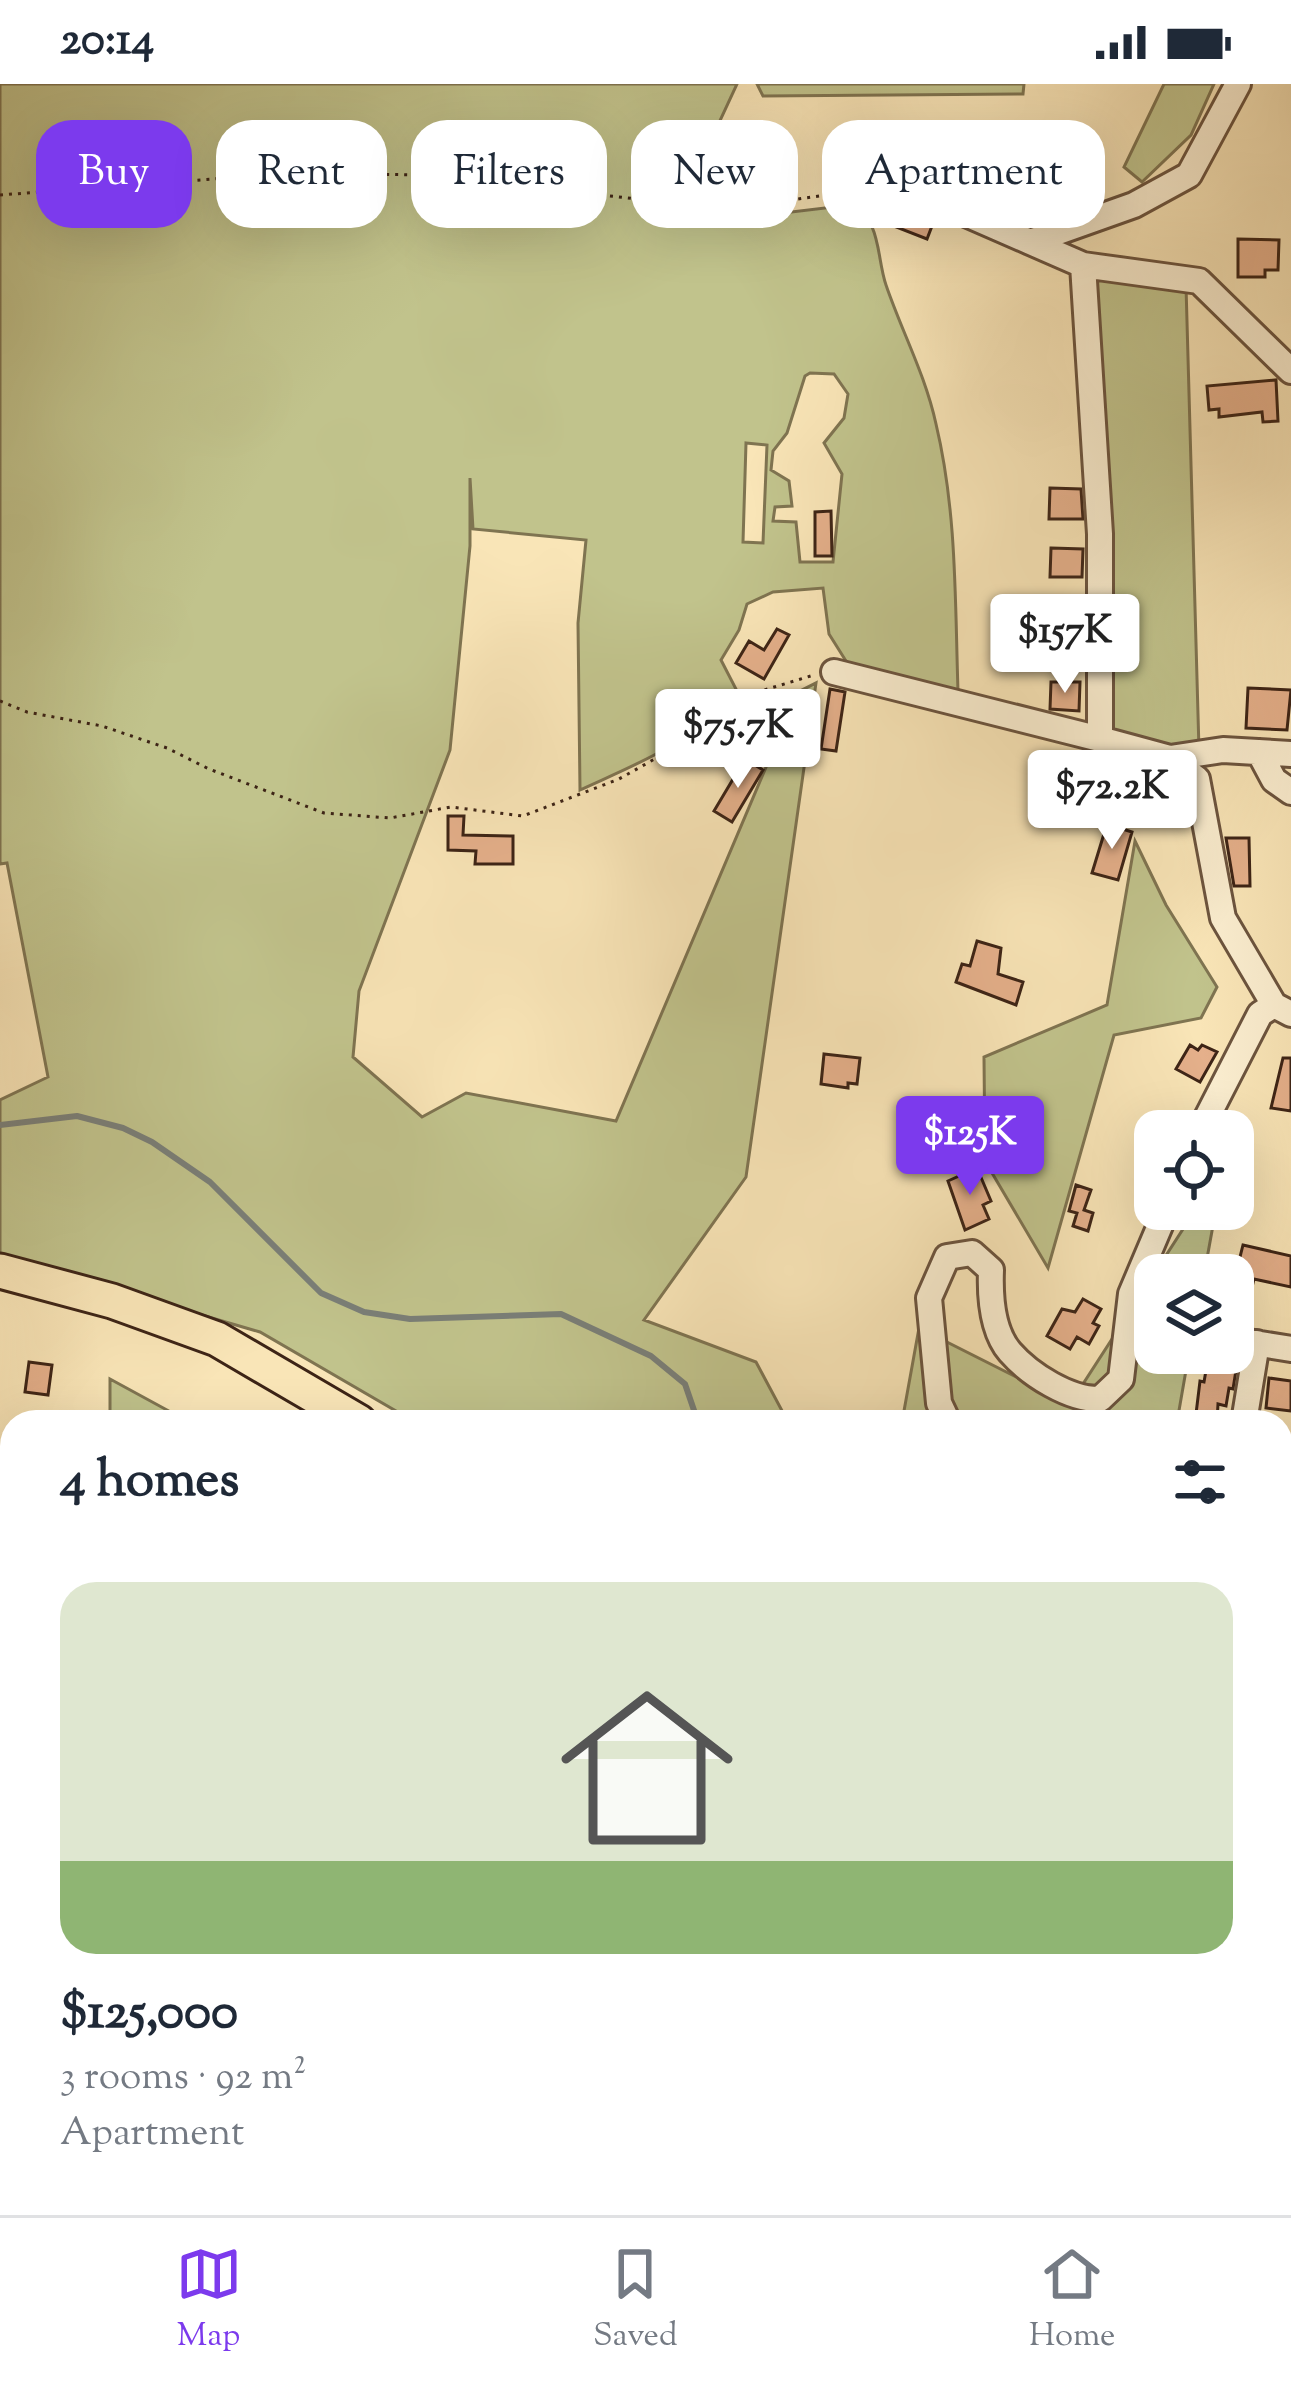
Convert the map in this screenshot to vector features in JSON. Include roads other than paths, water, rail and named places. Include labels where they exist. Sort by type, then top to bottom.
[{"type":"main road","points":[[0,1271],[112,1300],[203,1333],[338,1410]]},
{"type":"street","points":[[1030,242],[1134,205],[1189,175],[1238,84]]},
{"type":"street","points":[[998,228],[1082,265],[1198,281],[1291,371]]},
{"type":"street","points":[[1082,265],[1100,534],[1100,740]]},
{"type":"street","points":[[834,671],[1170,758],[1197,778],[1223,918],[1282,1009],[1260,1014],[1211,1110]]},
{"type":"street","points":[[1170,758],[1223,749],[1291,754]]},
{"type":"street","points":[[1258,752],[1274,780],[1291,792]]},
{"type":"street","points":[[942,1410],[929,1298],[946,1257],[972,1253],[991,1270],[990,1302],[1008,1351],[1081,1400],[1100,1400],[1121,1379],[1131,1294],[1158,1230]]},
{"type":"street","points":[[1244,1410],[1246,1342],[1291,1349]]},
{"type":"waterway","points":[[0,1125],[77,1116],[123,1128],[210,1182],[321,1293],[364,1312],[410,1319],[561,1314],[651,1356],[685,1384],[694,1410]]}]
